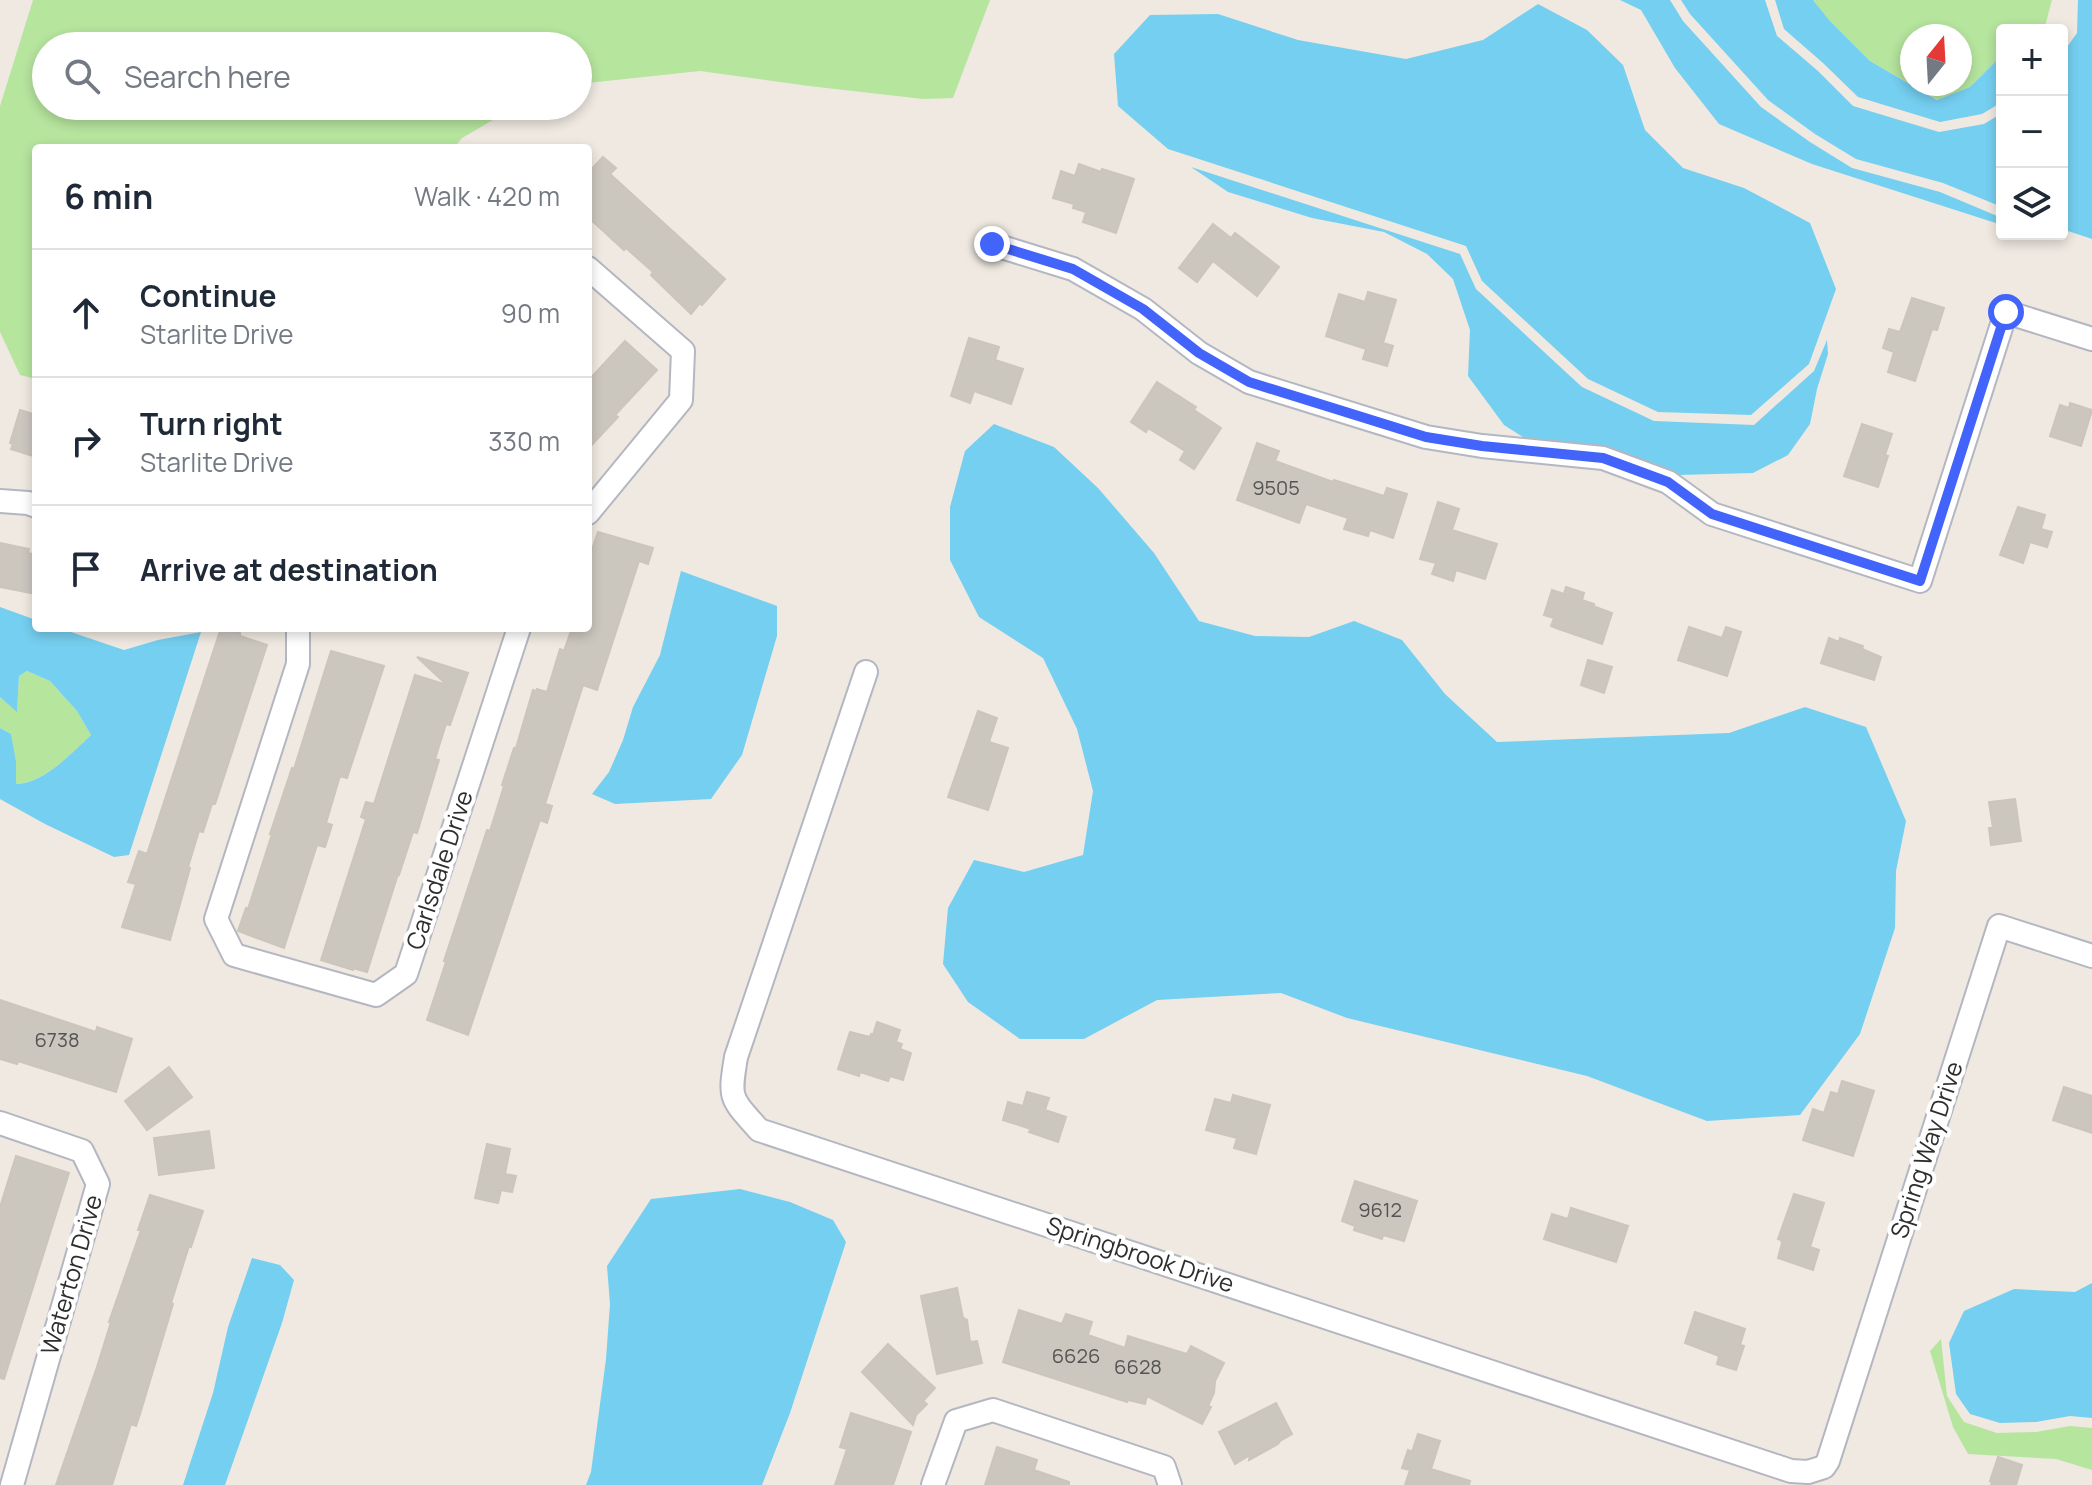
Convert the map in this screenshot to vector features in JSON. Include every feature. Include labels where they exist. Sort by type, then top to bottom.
[{"type":"street","points":[[992,244],[1073,269],[1143,309],[1199,353],[1249,382],[1426,437],[1603,458],[1668,482],[1712,514],[1920,581],[2006,312],[2092,339]]},
{"type":"street","points":[[592,271],[683,351],[681,400],[592,508]]},
{"type":"street","points":[[0,484],[32,505]]},
{"type":"street","points":[[0,501],[32,505]]},
{"type":"street","name":"Carlsdale Drive","points":[[298,632],[298,664],[216,919],[234,955],[376,995],[406,974],[514,632]]},
{"type":"street","name":"Springbrook Drive","points":[[866,672],[736,1057],[732,1094],[759,1130],[1791,1471],[1808,1472],[1824,1467]]},
{"type":"street","name":"Spring Way Drive","points":[[1824,1467],[1999,926],[2092,956]]},
{"type":"street","name":"Waterton Drive","points":[[0,1123],[82,1151],[98,1184],[12,1485]]},
{"type":"street","points":[[933,1485],[956,1421],[993,1410],[1164,1467],[1170,1485]]},
{"type":"green space","points":[[33,0],[990,0],[953,98],[923,99],[700,71],[592,83],[592,32],[32,32],[32,120],[493,120],[457,144],[32,144],[32,378],[20,375],[0,332],[0,106]]},
{"type":"green space","points":[[1813,0],[2052,0],[2046,24],[1996,24],[1996,61],[1972,85],[1972,24],[1900,24],[1900,78],[1870,61]]},
{"type":"green space","points":[[27,671],[50,681],[77,711],[91,735],[46,774],[15,784],[11,734],[0,728],[0,697],[17,711],[19,676]]},
{"type":"green space","points":[[1941,1339],[1947,1396],[1964,1422],[1997,1433],[2036,1432],[2070,1426],[2092,1428],[2092,1470],[2056,1459],[1968,1454],[1953,1427],[1930,1351]]},
{"type":"water","points":[[1620,0],[1670,0],[1683,21],[1761,107],[1852,168],[1940,192],[1996,215],[1996,223],[1812,164],[1719,124],[1675,68],[1641,10]]},
{"type":"water","points":[[1681,0],[1765,0],[1777,36],[1853,106],[1939,132],[1984,124],[1996,117],[1996,205],[1943,183],[1856,159],[1815,134],[1768,100]]},
{"type":"water","points":[[1775,0],[1813,0],[1870,61],[1900,78],[1900,96],[1930,96],[1937,100],[1947,96],[1972,96],[1972,85],[1996,61],[1996,106],[1982,114],[1940,122],[1858,97],[1784,29]]},
{"type":"water","points":[[2078,0],[2092,0],[2092,239],[2068,231],[2068,46],[2077,33]]},
{"type":"water","points":[[1538,4],[1587,30],[1623,65],[1645,130],[1683,168],[1744,188],[1810,223],[1836,289],[1809,364],[1751,415],[1658,412],[1588,379],[1482,281],[1466,246],[1168,149],[1118,106],[1114,54],[1150,15],[1218,14],[1298,40],[1406,59],[1483,40]]},
{"type":"water","points":[[1191,167],[1460,254],[1476,289],[1582,387],[1654,421],[1754,425],[1814,371],[1827,340],[1828,354],[1810,424],[1788,455],[1753,473],[1678,475],[1604,447],[1526,439],[1504,425],[1468,376],[1470,330],[1453,279],[1427,254],[1384,232],[1312,218],[1228,192]]},
{"type":"water","points":[[994,424],[1054,447],[1098,488],[1154,553],[1199,621],[1255,636],[1309,637],[1354,621],[1402,640],[1445,694],[1497,742],[1729,733],[1805,707],[1866,727],[1906,821],[1896,871],[1895,928],[1860,1034],[1800,1115],[1707,1121],[1587,1076],[1347,1018],[1281,993],[1157,1000],[1084,1039],[1020,1039],[968,1002],[943,964],[948,908],[974,860],[1024,872],[1083,855],[1093,791],[1077,729],[1043,658],[979,617],[950,560],[950,507],[965,451]]},
{"type":"water","points":[[681,571],[777,606],[777,636],[742,755],[711,799],[615,804],[592,794],[609,772],[633,707],[660,655]]},
{"type":"water","points":[[0,607],[32,619],[32,632],[71,632],[124,650],[201,632],[129,855],[114,857],[0,799],[0,728],[11,734],[16,784],[26,783],[47,773],[91,735],[77,711],[50,681],[27,671],[19,676],[17,712],[0,697]]},
{"type":"water","points":[[740,1189],[790,1202],[833,1220],[846,1242],[790,1413],[762,1485],[586,1485],[591,1472],[606,1359],[610,1304],[607,1266],[651,1199]]},
{"type":"water","points":[[252,1258],[280,1265],[294,1280],[282,1323],[225,1485],[183,1485],[213,1393],[228,1327]]},
{"type":"water","points":[[2092,1283],[2092,1418],[2070,1416],[2036,1422],[2000,1423],[1970,1414],[1956,1394],[1949,1343],[1964,1311],[2014,1289],[2075,1292]]},
{"type":"building","points":[[603,157],[616,168],[610,174],[725,279],[691,314],[651,275],[653,272],[592,221],[592,169]]},
{"type":"building","points":[[1079,164],[1134,179],[1116,233],[1083,222],[1086,212],[1073,208],[1074,204],[1053,198],[1061,171],[1075,176]]},
{"type":"building","points":[[1213,224],[1231,238],[1235,233],[1279,267],[1257,296],[1213,261],[1197,282],[1179,268]]},
{"type":"building","points":[[1368,292],[1396,300],[1383,343],[1393,346],[1387,366],[1363,359],[1366,349],[1326,336],[1339,294],[1365,302]]},
{"type":"building","points":[[1912,298],[1944,308],[1937,330],[1932,329],[1915,381],[1888,372],[1894,352],[1883,348],[1889,329],[1900,332]]},
{"type":"building","points":[[969,338],[999,347],[995,360],[1023,369],[1011,404],[974,391],[970,403],[951,396]]},
{"type":"building","points":[[625,341],[657,370],[592,445],[592,377]]},
{"type":"building","points":[[1157,382],[1196,407],[1194,410],[1221,428],[1194,469],[1180,460],[1185,451],[1148,428],[1146,432],[1131,422]]},
{"type":"building","points":[[2070,403],[2092,410],[2081,446],[2050,436],[2060,405],[2069,408]]},
{"type":"building","points":[[20,410],[32,414],[32,456],[11,449],[13,444],[10,443]]},
{"type":"building","points":[[1862,424],[1892,434],[1878,487],[1844,476]]},
{"type":"building","points":[[1257,443],[1279,451],[1275,461],[1333,482],[1384,496],[1387,488],[1407,494],[1393,538],[1370,530],[1368,536],[1344,529],[1348,518],[1306,504],[1299,523],[1237,500]]},
{"type":"building","points":[[1438,502],[1459,509],[1452,530],[1497,544],[1485,579],[1456,570],[1453,581],[1432,574],[1436,563],[1420,559]]},
{"type":"building","points":[[2018,507],[2045,515],[2041,529],[2052,532],[2047,547],[2030,542],[2023,563],[2000,555]]},
{"type":"building","points":[[598,532],[653,548],[648,564],[639,561],[597,690],[583,685],[545,804],[552,806],[547,823],[540,820],[468,1035],[427,1020],[533,690],[547,692],[560,649],[564,651],[571,632],[592,632],[592,550]]},
{"type":"building","points":[[0,543],[29,549],[28,553],[32,554],[32,593],[0,587]]},
{"type":"building","points":[[1566,587],[1584,593],[1582,600],[1612,613],[1602,644],[1551,626],[1554,618],[1544,615],[1552,590],[1564,594]]},
{"type":"building","points":[[1689,627],[1722,638],[1726,627],[1741,632],[1727,676],[1678,660]]},
{"type":"building","points":[[220,632],[240,633],[240,636],[267,645],[215,804],[212,804],[203,832],[199,831],[170,940],[122,927],[136,884],[128,882],[139,851],[147,854]]},
{"type":"building","points":[[1829,638],[1839,642],[1840,638],[1863,646],[1862,649],[1881,657],[1874,680],[1821,663]]},
{"type":"building","points":[[331,651],[384,666],[347,778],[340,776],[326,823],[332,825],[325,847],[317,845],[284,948],[238,931],[248,909]]},
{"type":"building","points":[[417,657],[468,673],[450,725],[446,724],[435,759],[439,760],[417,833],[413,832],[367,972],[353,970],[321,960],[366,819],[361,817],[366,802],[374,804],[415,675],[447,685]]},
{"type":"building","points":[[1588,660],[1612,667],[1604,693],[1581,685]]},
{"type":"building","points":[[978,711],[997,718],[989,742],[1008,748],[988,810],[948,797]]},
{"type":"building","points":[[2015,799],[2021,841],[1991,845],[1989,828],[1993,828],[1989,802]]},
{"type":"building","points":[[0,1000],[96,1032],[97,1027],[132,1039],[116,1092],[18,1061],[17,1064],[0,1059]]},
{"type":"building","points":[[877,1022],[900,1030],[896,1042],[902,1044],[900,1049],[911,1053],[903,1080],[890,1076],[888,1081],[838,1069],[850,1032],[870,1037]]},
{"type":"building","points":[[169,1067],[192,1097],[147,1130],[125,1101]]},
{"type":"building","points":[[1842,1081],[1874,1091],[1853,1156],[1803,1140],[1813,1109],[1824,1113],[1831,1092],[1838,1094]]},
{"type":"building","points":[[2064,1087],[2092,1096],[2092,1133],[2053,1120]]},
{"type":"building","points":[[1027,1092],[1049,1098],[1045,1110],[1066,1117],[1058,1142],[1003,1120],[1008,1102],[1023,1106]]},
{"type":"building","points":[[1233,1095],[1270,1105],[1256,1154],[1234,1148],[1237,1138],[1206,1130],[1215,1099],[1231,1103]]},
{"type":"building","points":[[209,1131],[214,1168],[159,1175],[154,1138]]},
{"type":"building","points":[[487,1144],[510,1149],[505,1174],[516,1176],[512,1192],[501,1190],[498,1203],[475,1198]]},
{"type":"building","points":[[16,1156],[69,1173],[4,1379],[0,1378],[0,1207]]},
{"type":"building","points":[[1355,1181],[1417,1201],[1404,1241],[1383,1235],[1382,1239],[1354,1230],[1355,1226],[1342,1221]]},
{"type":"building","points":[[1794,1194],[1824,1203],[1810,1247],[1819,1250],[1813,1270],[1778,1258],[1782,1243],[1778,1239]]},
{"type":"building","points":[[150,1195],[203,1211],[171,1303],[140,1414],[136,1426],[131,1424],[112,1485],[56,1485],[97,1367]]},
{"type":"building","points":[[1571,1208],[1628,1226],[1616,1262],[1544,1239],[1552,1214],[1568,1219]]},
{"type":"building","points":[[957,1288],[970,1342],[977,1341],[982,1363],[937,1374],[921,1296]]},
{"type":"building","points":[[1019,1310],[1062,1324],[1066,1314],[1092,1322],[1088,1335],[1125,1348],[1128,1336],[1187,1354],[1191,1346],[1224,1363],[1215,1381],[1208,1406],[1211,1407],[1202,1424],[1147,1396],[1145,1404],[1127,1402],[1003,1362]]},
{"type":"building","points":[[1695,1312],[1745,1329],[1740,1345],[1744,1346],[1736,1370],[1717,1364],[1719,1356],[1685,1343]]},
{"type":"building","points":[[888,1344],[935,1388],[923,1401],[927,1404],[916,1415],[913,1425],[862,1372]]},
{"type":"building","points":[[1276,1403],[1292,1434],[1249,1460],[1250,1455],[1235,1464],[1219,1432]]},
{"type":"building","points":[[851,1413],[911,1432],[893,1485],[835,1485],[847,1449],[840,1447]]},
{"type":"building","points":[[1418,1434],[1440,1441],[1431,1469],[1470,1481],[1469,1485],[1405,1485],[1410,1470],[1402,1468]]},
{"type":"building","points":[[997,1447],[1037,1460],[1034,1470],[1069,1482],[1069,1485],[985,1485]]},
{"type":"building","points":[[1998,1457],[2022,1465],[2016,1485],[1991,1485]]},
{"type":"route","points":[[992,244],[1073,269],[1143,309],[1199,353],[1249,382],[1426,437],[1603,458],[1668,482],[1712,514],[1920,581],[2006,312]]}]
